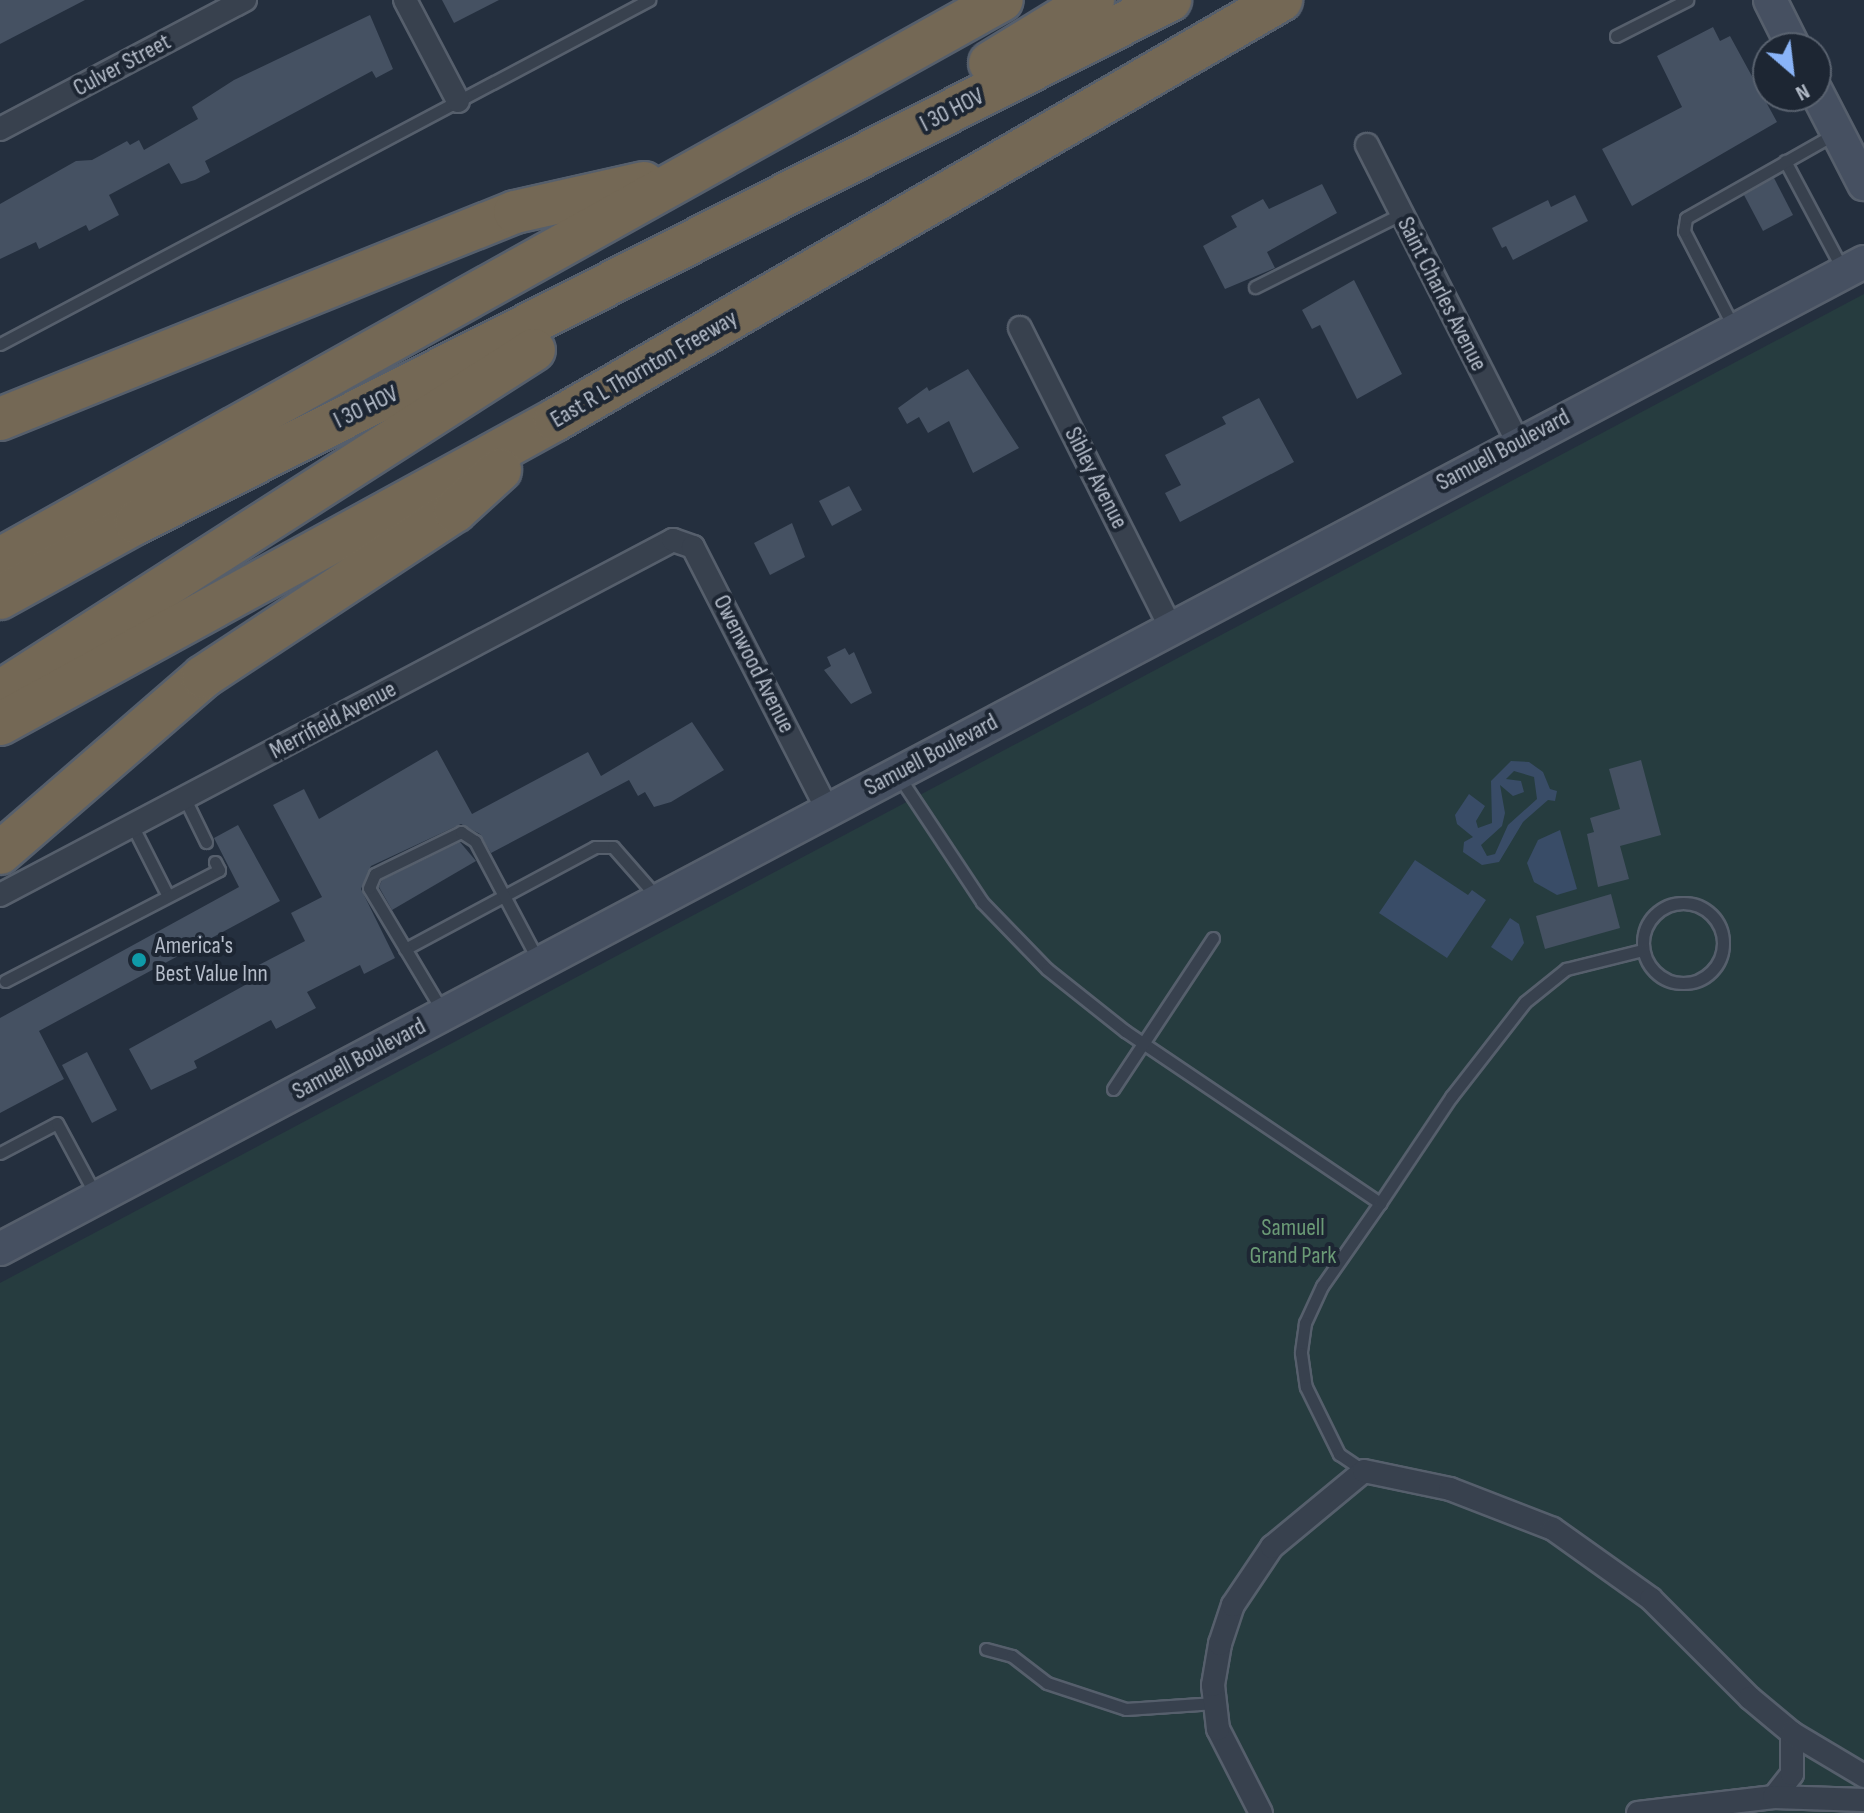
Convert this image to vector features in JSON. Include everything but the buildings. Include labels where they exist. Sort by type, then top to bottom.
[{"type":"highway","points":[[0,559],[1002,0]]},
{"type":"highway","name":"I 30 HOV","points":[[735,223],[1093,0]]},
{"type":"highway","name":"I 30 HOV","points":[[0,598],[202,489],[735,223],[1170,0]]},
{"type":"highway","name":"East R L Thornton Freeway","points":[[0,724],[555,420],[1281,0]]},
{"type":"highway","points":[[0,419],[515,212],[687,173]]},
{"type":"highway","points":[[0,565],[735,223]]},
{"type":"highway","points":[[0,692],[735,223]]},
{"type":"highway","points":[[0,853],[203,677],[455,511],[555,420]]},
{"type":"main road","points":[[1770,0],[1786,32]]},
{"type":"main road","points":[[1826,112],[1864,184]]},
{"type":"main road","name":"Samuell Boulevard","points":[[0,1249],[1518,442],[1854,267]]},
{"type":"street","name":"Culver Street","points":[[0,129],[245,0]]},
{"type":"street","points":[[405,0],[458,101]]},
{"type":"street","name":"Saint Charles Avenue","points":[[1367,145],[1518,442]]},
{"type":"street","name":"Sibley Avenue","points":[[1020,328],[1171,628]]},
{"type":"street","name":"Owenwood Avenue","points":[[665,543],[683,540],[693,547],[827,809]]},
{"type":"street","name":"Merrifield Avenue","points":[[0,895],[665,543]]},
{"type":"street","points":[[1261,1813],[1232,1764],[1215,1703],[1220,1644],[1233,1605],[1250,1575],[1299,1522],[1364,1471],[1450,1489],[1553,1529],[1651,1599],[1750,1698],[1792,1733],[1864,1776]]},
{"type":"street","points":[[1774,1797],[1792,1774],[1792,1733]]},
{"type":"street","points":[[1638,1813],[1774,1797],[1864,1800]]},
{"type":"lane","points":[[0,344],[649,0]]},
{"type":"lane","points":[[1616,36],[1687,0]]},
{"type":"lane","points":[[1735,329],[1684,231],[1686,218],[1837,133]]},
{"type":"lane","points":[[1785,161],[1854,267]]},
{"type":"lane","points":[[1255,287],[1401,214]]},
{"type":"lane","points":[[897,773],[952,861],[1016,941],[1143,1044],[1380,1203]]},
{"type":"lane","points":[[185,799],[206,842]]},
{"type":"lane","points":[[133,827],[168,896]]},
{"type":"lane","points":[[444,1014],[369,888],[375,874],[461,832],[475,841],[540,964]]},
{"type":"lane","points":[[405,949],[595,847],[613,847],[660,900]]},
{"type":"lane","points":[[5,981],[219,870],[215,862]]},
{"type":"lane","points":[[1677,904],[1710,913],[1723,936],[1723,949],[1711,972],[1688,983],[1663,978],[1643,950],[1651,920],[1677,904]]},
{"type":"lane","points":[[1113,1089],[1213,938]]},
{"type":"lane","points":[[1364,1471],[1339,1454],[1306,1387],[1301,1353],[1305,1323],[1322,1286],[1451,1097],[1525,1002],[1566,969],[1643,950]]},
{"type":"lane","points":[[0,1153],[57,1123],[97,1198]]},
{"type":"lane","points":[[986,1649],[1012,1656],[1047,1683],[1126,1709],[1215,1703]]},
{"type":"green space","name":"Samuell Grand Park","points":[[1864,294],[1864,1813],[0,1813],[0,1283]]},
{"type":"water","points":[[1511,761],[1529,762],[1543,772],[1550,789],[1557,791],[1555,801],[1548,800],[1523,822],[1499,862],[1482,865],[1463,852],[1464,842],[1473,837],[1457,824],[1455,815],[1469,794],[1485,806],[1476,821],[1478,828],[1492,823],[1491,781]],"holes":[[[1514,771],[1534,777],[1537,799],[1508,825],[1495,854],[1487,856],[1481,845],[1502,826],[1505,813],[1500,785],[1513,796],[1524,792],[1521,781],[1506,779]]]},
{"type":"water","points":[[1560,830],[1577,889],[1557,895],[1534,882],[1527,863],[1538,840]]},
{"type":"water","points":[[1415,860],[1468,895],[1472,890],[1486,900],[1447,958],[1379,913]]},
{"type":"water","points":[[1510,918],[1519,924],[1524,943],[1512,961],[1491,947]]},
{"type":"place","name":"America's Best Value Inn","points":[[139,960]]}]
